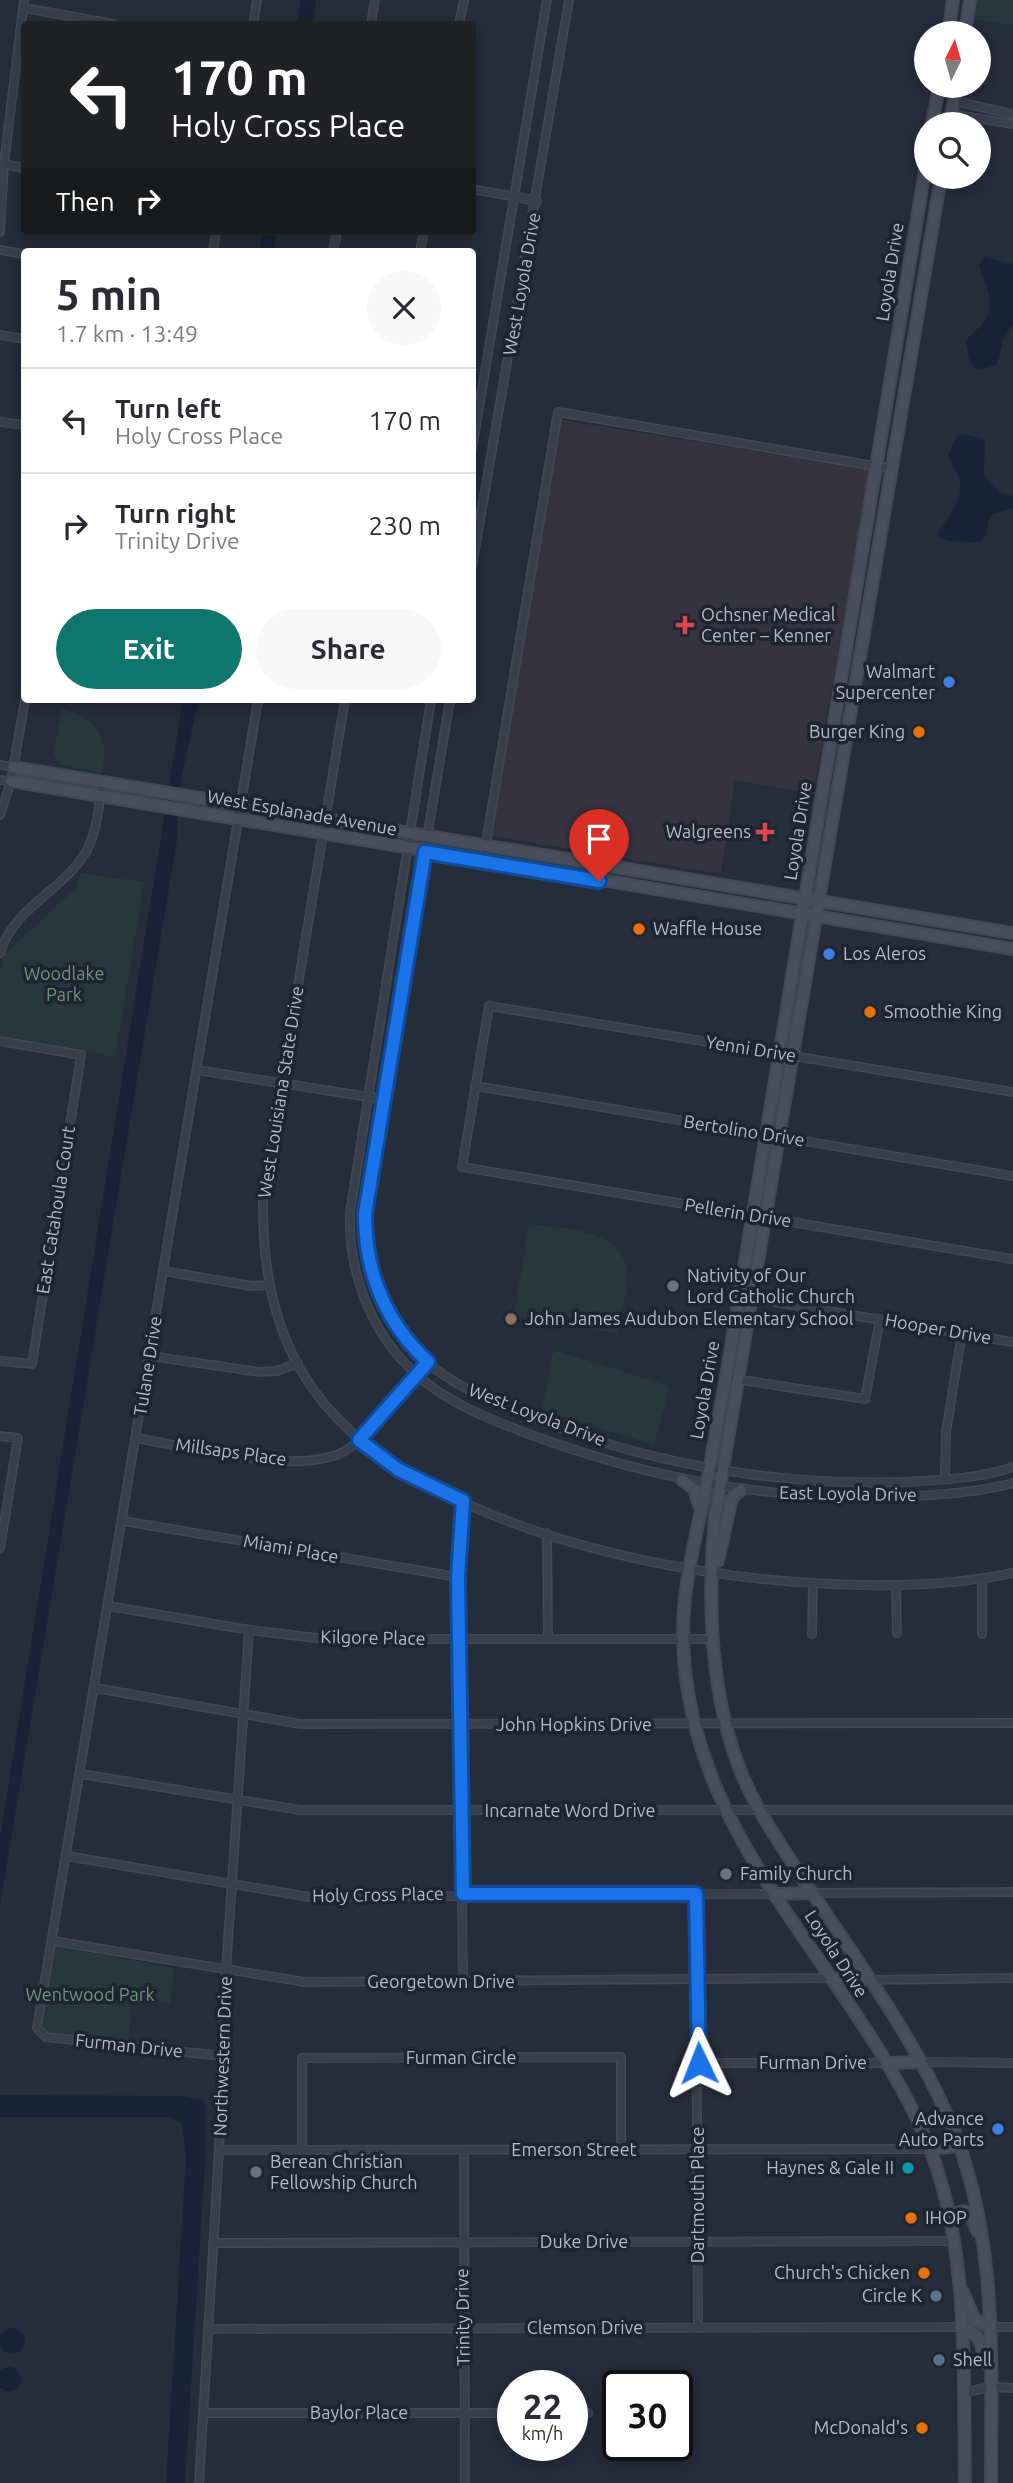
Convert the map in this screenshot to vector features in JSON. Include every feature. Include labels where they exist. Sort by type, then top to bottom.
[{"type":"main road","points":[[949,21],[953,0]]},
{"type":"main road","points":[[967,21],[971,0]]},
{"type":"main road","points":[[952,112],[954,98]]},
{"type":"main road","name":"Loyola Drive","points":[[921,189],[726,1377],[700,1516],[687,1569],[682,1640],[694,1725],[725,1810],[775,1894],[886,2063],[929,2149],[954,2241],[960,2287],[965,2483]]},
{"type":"main road","name":"Loyola Drive","points":[[939,189],[720,1486],[714,1531],[712,1639],[725,1724],[735,1759],[759,1810],[921,2062],[960,2146],[976,2199],[985,2254],[990,2327],[991,2483]]},
{"type":"main road","points":[[915,227],[932,230]]},
{"type":"main road","points":[[894,354],[911,357]]},
{"type":"main road","points":[[854,593],[872,596]]},
{"type":"main road","name":"West Esplanade Avenue","points":[[13,767],[1013,933]]},
{"type":"main road","name":"West Esplanade Avenue","points":[[6,780],[1013,949]]},
{"type":"main road","points":[[920,933],[922,918]]},
{"type":"main road","points":[[991,945],[994,930]]},
{"type":"main road","points":[[798,944],[812,946]]},
{"type":"main road","points":[[682,1480],[697,1494],[700,1516]]},
{"type":"main road","points":[[714,1574],[732,1498],[741,1489]]},
{"type":"main road","points":[[775,1894],[811,1893]]},
{"type":"main road","points":[[831,1978],[869,1980]]},
{"type":"main road","points":[[886,2063],[921,2062]]},
{"type":"main road","points":[[929,2149],[960,2146]]},
{"type":"main road","points":[[948,2216],[959,2211],[968,2213],[985,2254]]},
{"type":"main road","points":[[960,2287],[975,2320],[990,2327]]},
{"type":"main road","points":[[960,2327],[970,2329],[980,2339],[990,2381]]},
{"type":"street","points":[[254,21],[257,0]]},
{"type":"street","points":[[372,21],[375,0]]},
{"type":"street","points":[[460,21],[464,0]]},
{"type":"street","name":"West Loyola Drive","points":[[476,426],[547,0]]},
{"type":"street","name":"West Loyola Drive","points":[[476,519],[537,201],[569,0]]},
{"type":"street","points":[[24,4],[100,21]]},
{"type":"street","points":[[0,232],[4,164],[21,31]]},
{"type":"street","points":[[15,85],[21,86]]},
{"type":"street","points":[[954,101],[1013,114]]},
{"type":"street","points":[[991,122],[1013,124]]},
{"type":"street","points":[[4,164],[21,167]]},
{"type":"street","points":[[476,190],[537,201]]},
{"type":"street","points":[[0,250],[21,254]]},
{"type":"street","points":[[0,335],[21,338]]},
{"type":"street","points":[[483,862],[558,412],[892,469]]},
{"type":"street","points":[[0,422],[21,425]]},
{"type":"street","points":[[0,815],[6,780],[13,767],[24,703]]},
{"type":"street","name":"Tulane Drive","points":[[38,2032],[258,703]]},
{"type":"street","name":"West Louisiana State Drive","points":[[345,703],[263,1198],[268,1285],[298,1363],[313,1390],[359,1440],[399,1470],[463,1501],[547,1533],[618,1554],[714,1574],[813,1583],[897,1585],[982,1580],[1013,1573]]},
{"type":"street","name":"West Loyola Drive","points":[[430,703],[352,1191],[351,1251],[357,1278],[370,1313],[393,1349],[416,1375],[455,1401],[517,1429],[586,1454],[682,1480]]},
{"type":"street","name":"West Loyola Drive","points":[[450,703],[367,1192],[366,1247],[373,1277],[386,1308],[406,1339],[428,1362],[481,1396],[560,1428],[657,1457],[709,1467]]},
{"type":"street","name":"West Esplanade Avenue","points":[[0,765],[13,767]]},
{"type":"street","points":[[0,953],[12,928],[29,908],[62,880],[88,849],[101,796],[102,780]]},
{"type":"street","name":"Yenni Drive","points":[[475,1086],[489,1006],[1013,1092]]},
{"type":"street","name":"East Catahoula Court","points":[[0,1041],[81,1055],[32,1364],[0,1361]]},
{"type":"street","points":[[197,1070],[382,1099]]},
{"type":"street","name":"Bertolino Drive","points":[[475,1086],[1013,1176]]},
{"type":"street","name":"Pellerin Drive","points":[[475,1086],[462,1167],[1013,1259]]},
{"type":"street","points":[[164,1271],[252,1286],[268,1285]]},
{"type":"street","name":"Hooper Drive","points":[[739,1296],[1013,1342]]},
{"type":"street","points":[[726,1377],[865,1399],[880,1319]]},
{"type":"street","points":[[944,1479],[946,1432],[962,1333]]},
{"type":"street","points":[[150,1356],[259,1372],[277,1371],[298,1363]]},
{"type":"street","name":"Millsaps Place","points":[[136,1438],[275,1461],[326,1458],[344,1452],[359,1440],[428,1362]]},
{"type":"street","points":[[0,1436],[18,1438],[0,1548]]},
{"type":"street","name":"East Loyola Drive","points":[[709,1467],[822,1481],[944,1479],[1013,1467]]},
{"type":"street","name":"East Loyola Drive","points":[[682,1480],[741,1489],[823,1496],[885,1497],[956,1493],[1013,1483]]},
{"type":"street","points":[[463,1501],[458,1577],[463,1982]]},
{"type":"street","name":"Miami Place","points":[[122,1521],[458,1577]]},
{"type":"street","points":[[547,1533],[548,1639]]},
{"type":"street","points":[[982,1580],[982,1634]]},
{"type":"street","points":[[812,1634],[813,1583]]},
{"type":"street","points":[[897,1585],[897,1633]]},
{"type":"street","name":"Kilgore Place","points":[[108,1606],[249,1630],[325,1639],[712,1639]]},
{"type":"street","name":"Northwestern Drive","points":[[200,2483],[219,2150],[226,1970],[249,1630]]},
{"type":"street","name":"John Hopkins Drive","points":[[95,1688],[300,1724],[1013,1723]]},
{"type":"street","name":"Incarnate Word Drive","points":[[81,1774],[300,1810],[759,1810]]},
{"type":"street","points":[[759,1810],[1013,1810]]},
{"type":"street","name":"Holy Cross Place","points":[[68,1856],[309,1897],[775,1894]]},
{"type":"street","points":[[811,1893],[1013,1892]]},
{"type":"street","name":"Dartmouth Place","points":[[696,1894],[699,2063],[698,2328]]},
{"type":"street","name":"Georgetown Drive","points":[[53,1941],[304,1982],[831,1978]]},
{"type":"street","points":[[869,1980],[1013,1978]]},
{"type":"street","name":"Furman Drive","points":[[38,2032],[46,2037],[222,2056]]},
{"type":"street","name":"Furman Circle","points":[[302,2150],[302,2058],[611,2057],[621,2057],[621,2149]]},
{"type":"street","points":[[921,2062],[1013,2063]]},
{"type":"street","name":"Furman Drive","points":[[699,2063],[886,2063]]},
{"type":"street","name":"Emerson Street","points":[[219,2150],[929,2149]]},
{"type":"street","name":"Trinity Drive","points":[[464,2150],[462,2243],[465,2483]]},
{"type":"street","name":"Duke Drive","points":[[214,2244],[954,2241]]},
{"type":"street","name":"Clemson Drive","points":[[209,2329],[960,2327]]},
{"type":"street","points":[[990,2327],[1013,2327]]},
{"type":"street","points":[[962,2393],[990,2381],[1013,2388]]},
{"type":"street","name":"Baylor Place","points":[[204,2413],[497,2413]]},
{"type":"shaded area","name":"Ochsner Medical Center – Kenner","points":[[561,420],[870,470],[813,794],[735,780],[721,874],[492,836]]},
{"type":"green space","points":[[977,0],[1013,0],[1013,25],[974,19]]},
{"type":"green space","points":[[61,709],[84,717],[98,731],[104,749],[102,773],[62,765],[54,755]]},
{"type":"green space","name":"Woodlake Park","points":[[80,873],[144,882],[115,1057],[0,1036],[0,970],[4,955],[77,887]]},
{"type":"green space","points":[[529,1224],[587,1233],[613,1245],[622,1255],[628,1275],[618,1334],[514,1316]]},
{"type":"green space","points":[[557,1351],[666,1385],[669,1391],[654,1445],[542,1410],[552,1354]]},
{"type":"green space","name":"Wentwood Park","points":[[54,1946],[174,1968],[170,2004],[133,1998],[128,2041],[42,2032]]},
{"type":"water","points":[[301,0],[316,0],[312,21],[298,21]]},
{"type":"water","points":[[262,235],[276,235],[275,248],[260,248]]},
{"type":"water","points":[[983,257],[1013,264],[1013,326],[1004,337],[997,365],[978,370],[970,363],[966,341],[982,325],[989,311],[989,295],[979,265]]},
{"type":"water","points":[[962,434],[985,439],[984,476],[1001,493],[1013,496],[1013,508],[993,514],[988,521],[987,535],[979,542],[949,541],[939,538],[938,532],[951,513],[960,491],[958,475],[948,454],[956,438]]},
{"type":"water","points":[[183,703],[198,703],[178,801],[178,834],[0,1905],[0,1837]]},
{"type":"water","points":[[0,2095],[181,2096],[205,2101],[205,2163],[185,2483],[166,2483],[186,2158],[182,2124],[170,2117],[0,2117]]},
{"type":"water","points":[[12,2328],[21,2332],[25,2341],[21,2350],[12,2354],[3,2350],[-1,2341],[3,2332]]},
{"type":"water","points":[[4,2368],[14,2368],[20,2374],[20,2384],[14,2390],[4,2390],[-1,2385],[-1,2373]]},
{"type":"place","name":"Ochsner Medical Center – Kenner","points":[[685,625]]},
{"type":"place","name":"Walmart Supercenter","points":[[949,682]]},
{"type":"place","name":"Burger King","points":[[919,732]]},
{"type":"place","name":"Walgreens","points":[[765,832]]},
{"type":"place","name":"Waffle House","points":[[639,929]]},
{"type":"place","name":"Los Aleros","points":[[829,954]]},
{"type":"place","name":"Smoothie King","points":[[870,1012]]},
{"type":"place","name":"Nativity of Our Lord Catholic Church","points":[[673,1286]]},
{"type":"place","name":"John James Audubon Elementary School","points":[[511,1319]]},
{"type":"place","name":"Family Church","points":[[726,1874]]},
{"type":"place","name":"Advance Auto Parts","points":[[998,2129]]},
{"type":"place","name":"Haynes & Gale II","points":[[908,2168]]},
{"type":"place","name":"Berean Christian Fellowship Church","points":[[256,2172]]},
{"type":"place","name":"IHOP","points":[[911,2218]]},
{"type":"place","name":"Church's Chicken","points":[[924,2273]]},
{"type":"place","name":"Circle K","points":[[936,2296]]},
{"type":"place","name":"Shell","points":[[939,2360]]},
{"type":"place","name":"McDonald's","points":[[922,2428]]},
{"type":"route","points":[[599,881],[425,852],[365,1214],[366,1247],[380,1295],[394,1323],[428,1362],[359,1440],[399,1470],[427,1486],[463,1501],[460,1509],[458,1577],[463,1894],[696,1894],[699,2063]]}]
